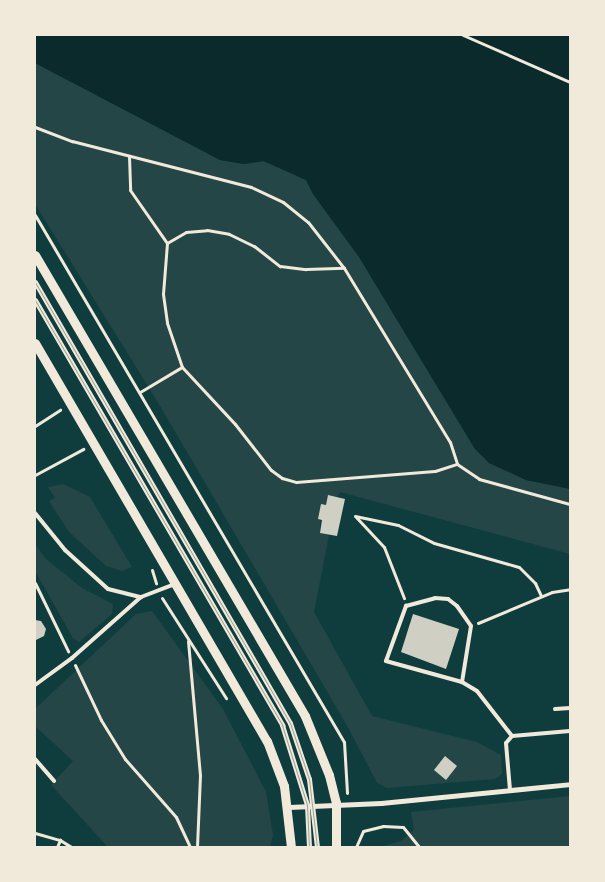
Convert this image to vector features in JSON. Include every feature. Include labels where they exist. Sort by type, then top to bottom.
[{"type":"street","points":[[35,255],[304,716],[330,775],[336,803],[336,847]]},
{"type":"street","points":[[35,282],[276,697],[299,749],[314,805],[317,847]]},
{"type":"street","points":[[35,300],[269,701],[291,750],[307,805],[309,847]]},
{"type":"street","points":[[35,343],[267,741],[278,765],[289,807],[291,847]]},
{"type":"street","points":[[289,807],[336,803],[381,803],[570,784]]},
{"type":"lane","points":[[35,513],[65,550],[108,589],[142,597]]},
{"type":"lane","points":[[35,685],[72,658],[142,597],[175,584]]},
{"type":"lane","points":[[462,682],[471,626],[457,606],[448,599],[435,598],[406,606],[386,662],[462,682],[477,690],[512,736]]},
{"type":"lane","points":[[555,709],[570,708]]},
{"type":"lane","points":[[510,790],[506,743],[512,736],[570,731]]},
{"type":"lane","points":[[35,759],[54,781]]},
{"type":"path","points":[[463,35],[570,82]]},
{"type":"path","points":[[35,127],[72,141],[251,186],[283,202],[308,222],[344,268],[450,442],[457,464],[479,479],[570,504]]},
{"type":"path","points":[[129,156],[130,190],[166,243],[164,294],[167,323],[182,367],[235,424],[271,470],[282,478],[296,482],[435,471],[457,464]]},
{"type":"path","points":[[35,216],[344,742],[347,803]]},
{"type":"path","points":[[166,243],[186,232],[207,230],[229,234],[254,246],[280,266],[306,269],[344,268]]},
{"type":"path","points":[[140,392],[182,367]]},
{"type":"path","points":[[57,402],[64,416]]},
{"type":"path","points":[[35,426],[61,410]]},
{"type":"path","points":[[78,440],[88,456]]},
{"type":"path","points":[[35,475],[83,448]]},
{"type":"path","points":[[406,606],[400,581],[384,547],[355,516],[398,525],[434,543],[519,567],[532,578],[541,596]]},
{"type":"path","points":[[150,563],[158,591],[231,706]]},
{"type":"path","points":[[35,583],[101,720],[120,751],[176,817],[190,847]]},
{"type":"path","points":[[471,626],[541,596],[570,589]]},
{"type":"path","points":[[188,640],[200,775],[197,847]]},
{"type":"path","points":[[356,847],[364,831],[383,826],[403,827],[419,847]]},
{"type":"path","points":[[35,833],[60,840],[71,847]]},
{"type":"path","points":[[57,847],[60,840]]},
{"type":"shaded area","points":[[35,35],[570,35],[570,489],[526,480],[489,463],[475,449],[359,257],[313,194],[306,180],[264,161],[244,164],[220,160],[35,63]]},
{"type":"shaded area","points":[[35,63],[220,160],[244,164],[263,161],[306,180],[313,194],[359,257],[475,449],[526,480],[570,487],[570,554],[340,492],[337,497],[328,496],[326,505],[321,504],[320,532],[329,535],[314,612],[372,716],[477,742],[501,755],[502,774],[495,779],[387,788],[377,783],[349,729],[159,404],[35,204]]},
{"type":"shaded area","points":[[63,484],[90,497],[132,567],[122,571],[106,566],[69,532],[49,501],[55,498],[48,487]]},
{"type":"shaded area","points":[[35,544],[46,559],[82,588],[113,604],[112,614],[79,642],[73,638],[35,571]]},
{"type":"shaded area","points":[[152,611],[223,709],[266,792],[273,835],[270,847],[108,847],[51,785],[73,761],[35,726],[35,709],[136,614]]},
{"type":"shaded area","points":[[570,796],[570,847],[380,847],[401,841],[414,830],[411,812]]},
{"type":"building","points":[[328,495],[345,499],[337,536],[320,533],[322,520],[318,519],[321,504],[326,505]]},
{"type":"building","points":[[413,614],[459,629],[446,669],[401,652]]},
{"type":"building","points":[[35,620],[41,621],[46,629],[44,636],[36,640]]},
{"type":"building","points":[[445,756],[457,766],[446,780],[434,770]]},
{"type":"tram line","points":[[35,282],[290,723],[309,779],[317,847]]},
{"type":"tram line","points":[[35,300],[282,725],[307,805],[309,847]]}]
